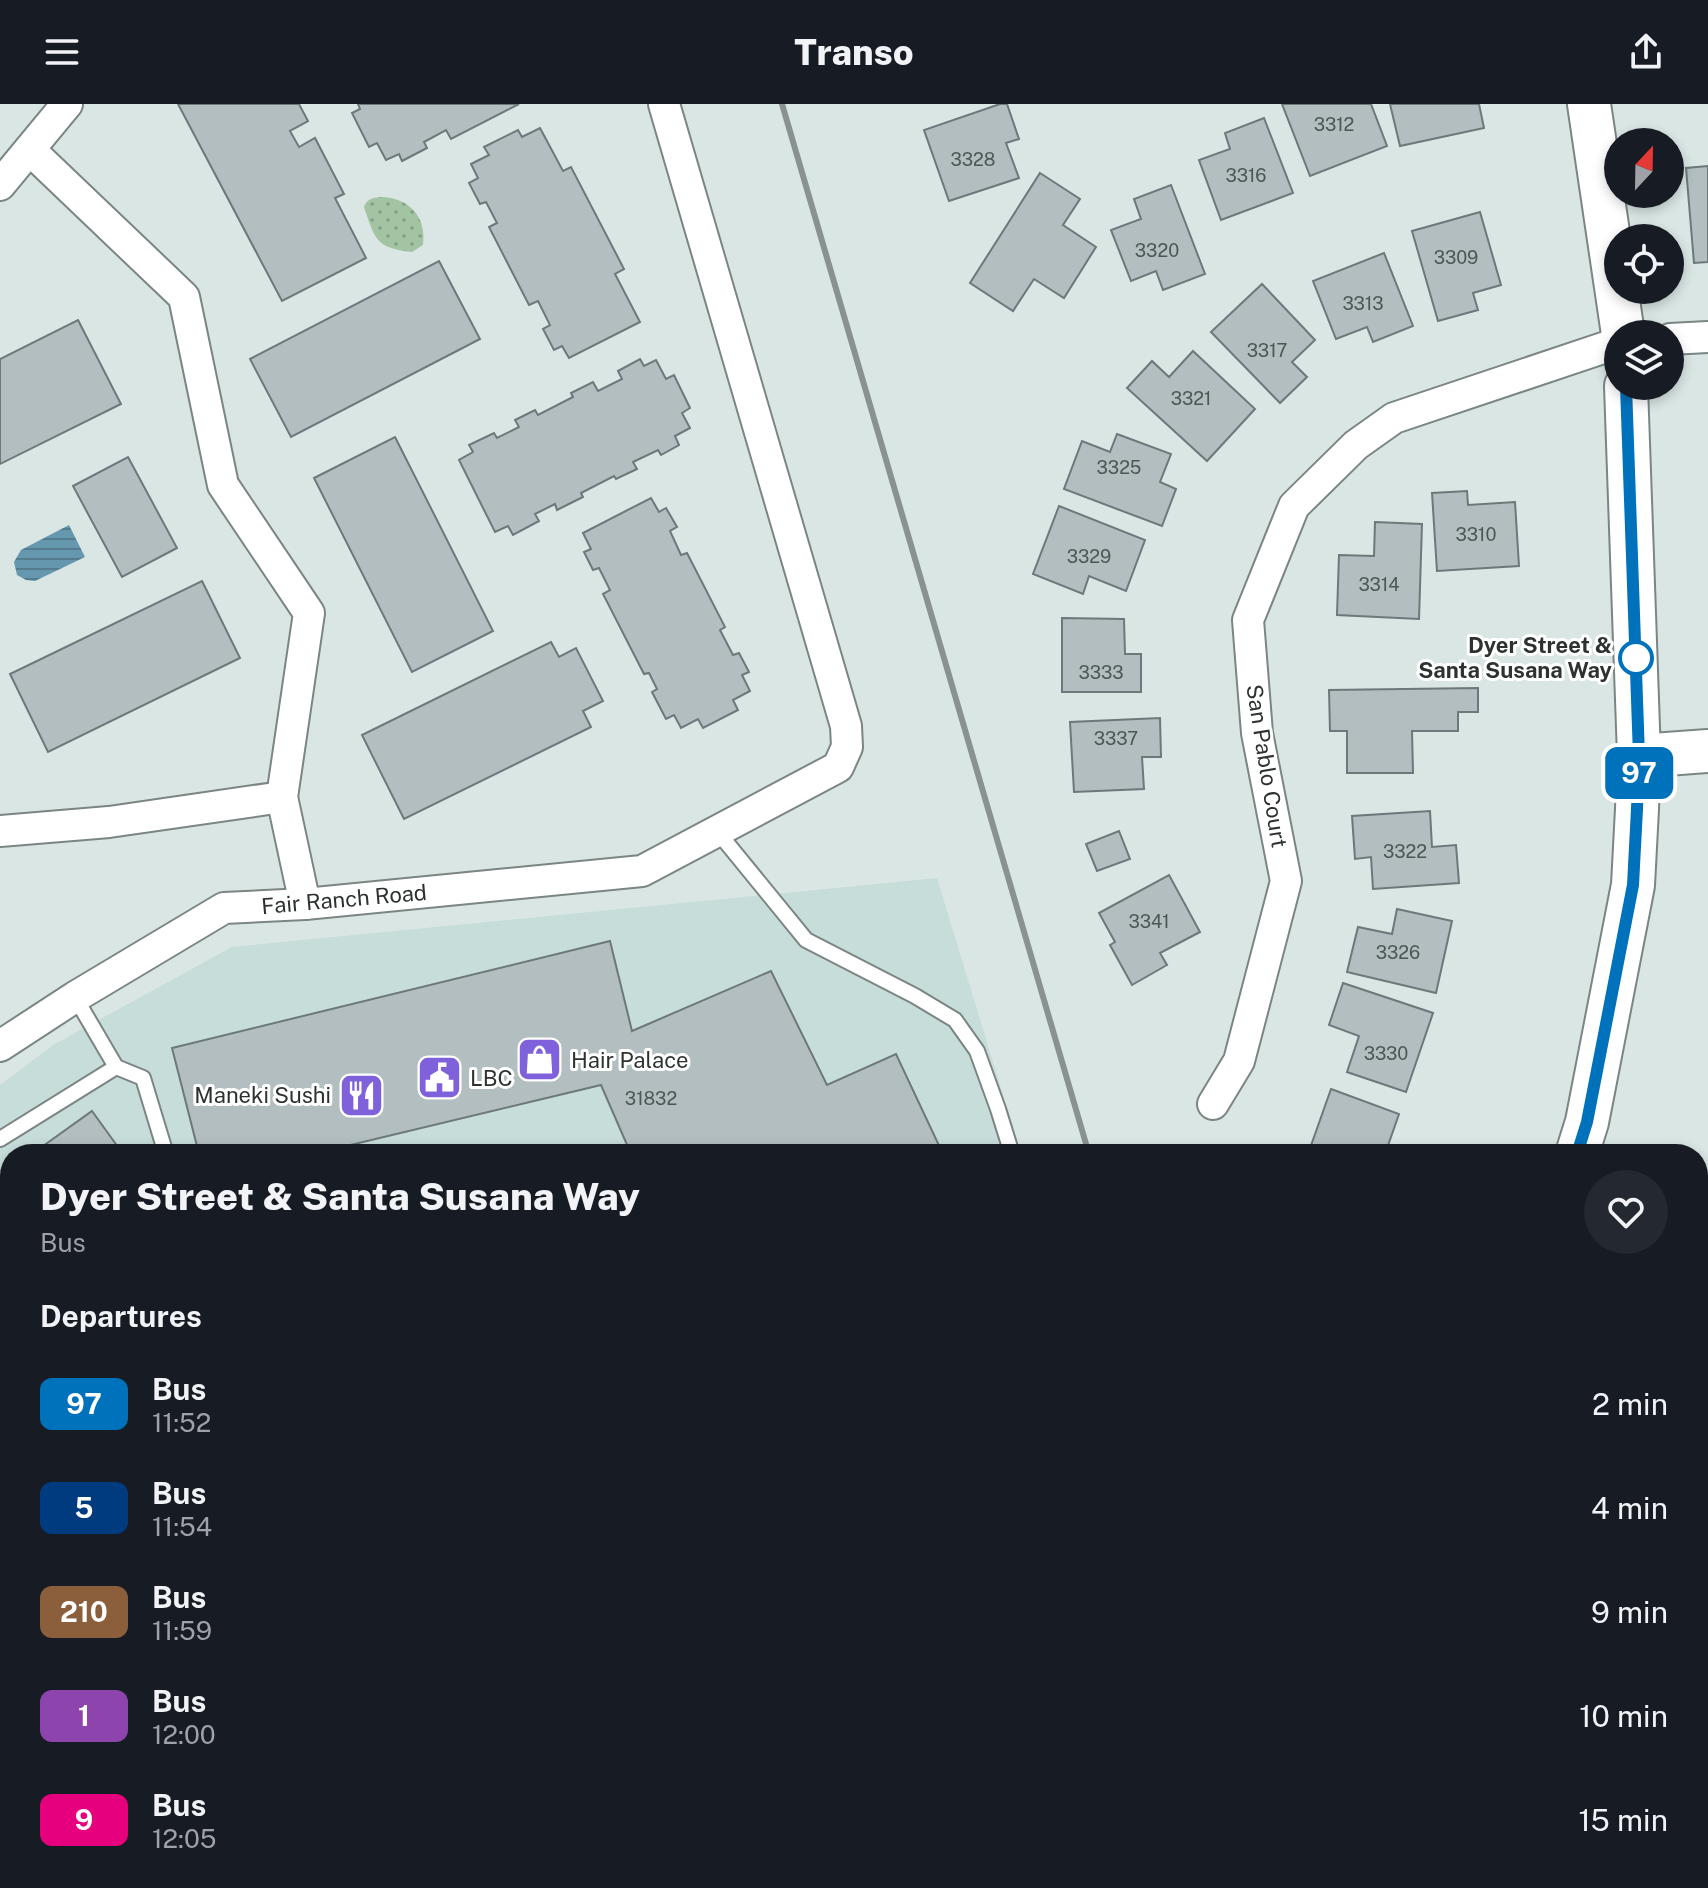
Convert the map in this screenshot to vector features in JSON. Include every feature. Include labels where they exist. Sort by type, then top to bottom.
[{"type":"main road","points":[[1589,104],[1621,320]]},
{"type":"main road","points":[[1580,1144],[1633,885],[1639,756],[1626,400]]},
{"type":"main road","points":[[1639,756],[1708,751]]},
{"type":"street","points":[[0,185],[67,104]]},
{"type":"street","name":"Fair Ranch Road","points":[[1,1044],[224,908],[305,904],[642,871],[838,767],[847,747],[846,726],[664,104]]},
{"type":"street","points":[[30,150],[184,297],[223,485],[309,613],[282,797],[305,904]]},
{"type":"street","points":[[1684,338],[1708,337]]},
{"type":"street","name":"San Pablo Court","points":[[1213,1104],[1239,1061],[1286,881],[1257,733],[1248,620],[1294,506],[1356,445],[1394,418],[1604,348]]},
{"type":"street","points":[[0,831],[109,822],[282,797]]},
{"type":"lane","points":[[717,831],[806,940],[955,1020],[977,1051],[1009,1144]]},
{"type":"lane","points":[[75,997],[116,1067],[143,1078],[163,1144]]},
{"type":"lane","points":[[0,1139],[116,1067]]},
{"type":"shaded area","points":[[937,878],[1018,1144],[0,1144],[0,1085],[53,1045],[232,947]]},
{"type":"green space","points":[[370,199],[399,200],[414,210],[422,225],[423,245],[412,252],[390,248],[378,240],[364,207]]},
{"type":"water","points":[[69,525],[85,557],[35,581],[17,575],[14,562],[21,550]]},
{"type":"building","points":[[178,104],[299,104],[308,121],[290,131],[299,147],[315,138],[344,194],[335,198],[366,258],[282,301]]},
{"type":"building","points":[[358,104],[519,104],[451,139],[446,130],[424,142],[427,148],[402,161],[399,154],[386,160],[377,143],[369,147],[352,113],[360,109]]},
{"type":"building","points":[[1007,104],[1019,139],[1006,143],[1019,178],[949,201],[924,130]]},
{"type":"building","points":[[1282,104],[1371,104],[1387,146],[1310,176]]},
{"type":"building","points":[[1390,104],[1479,104],[1484,128],[1400,146]]},
{"type":"building","points":[[1264,118],[1293,193],[1221,220],[1199,160],[1230,149],[1225,133]]},
{"type":"building","points":[[540,128],[563,171],[571,167],[624,269],[615,274],[640,322],[569,358],[562,346],[554,350],[543,329],[550,325],[538,301],[529,305],[489,227],[497,223],[486,202],[480,204],[469,183],[478,178],[471,164],[489,155],[484,147],[518,130],[522,137]]},
{"type":"building","points":[[1708,166],[1708,262],[1694,263],[1686,168]]},
{"type":"building","points":[[1040,173],[1080,199],[1063,225],[1096,247],[1064,298],[1034,279],[1013,311],[970,283]]},
{"type":"building","points":[[1171,185],[1205,274],[1163,290],[1156,271],[1131,281],[1111,230],[1141,219],[1134,199]]},
{"type":"building","points":[[1480,212],[1501,285],[1473,293],[1478,310],[1438,321],[1412,231]]},
{"type":"building","points":[[1384,253],[1413,326],[1373,342],[1367,327],[1336,339],[1313,281]]},
{"type":"building","points":[[439,261],[480,339],[291,437],[250,359]]},
{"type":"building","points":[[1262,284],[1315,340],[1292,362],[1307,377],[1280,403],[1211,332]]},
{"type":"building","points":[[78,320],[121,404],[0,464],[0,359]]},
{"type":"building","points":[[1193,351],[1255,409],[1207,461],[1127,388],[1152,361],[1169,377]]},
{"type":"building","points":[[640,359],[644,366],[656,360],[666,379],[674,375],[690,408],[682,413],[690,428],[675,436],[679,445],[661,455],[658,450],[633,462],[637,469],[616,479],[614,476],[557,510],[555,504],[535,514],[539,521],[513,535],[508,526],[495,532],[459,460],[473,452],[469,445],[494,433],[497,438],[519,427],[515,420],[535,410],[538,415],[573,397],[571,393],[593,382],[598,391],[622,379],[618,371]]},
{"type":"building","points":[[1117,434],[1171,454],[1160,482],[1176,489],[1162,526],[1064,489],[1082,441],[1110,452]]},
{"type":"building","points":[[395,437],[493,631],[412,672],[314,478]]},
{"type":"building","points":[[128,457],[177,548],[122,577],[73,486]]},
{"type":"building","points":[[1467,491],[1468,505],[1515,502],[1519,566],[1437,571],[1432,493]]},
{"type":"building","points":[[651,498],[659,512],[666,508],[677,527],[670,531],[681,555],[687,553],[725,627],[720,630],[733,655],[739,653],[749,672],[742,675],[750,691],[733,700],[738,710],[703,728],[698,719],[681,728],[674,715],[666,719],[652,692],[657,689],[649,673],[644,674],[603,594],[610,590],[599,568],[593,570],[584,552],[591,549],[583,533]]},
{"type":"building","points":[[1059,506],[1145,540],[1126,591],[1089,576],[1083,594],[1033,574]]},
{"type":"building","points":[[1375,522],[1422,524],[1419,619],[1337,615],[1339,555],[1374,556]]},
{"type":"building","points":[[202,581],[240,658],[48,752],[10,674]]},
{"type":"building","points":[[1062,618],[1124,619],[1125,654],[1141,654],[1141,692],[1062,692]]},
{"type":"building","points":[[551,642],[559,657],[576,648],[603,701],[583,711],[591,727],[404,819],[362,735]]},
{"type":"building","points":[[1478,688],[1478,712],[1458,712],[1458,731],[1412,731],[1413,773],[1347,773],[1347,731],[1330,731],[1329,690]]},
{"type":"building","points":[[1160,718],[1161,757],[1142,757],[1144,789],[1074,792],[1070,722]]},
{"type":"building","points":[[1430,811],[1432,847],[1456,845],[1459,883],[1373,889],[1371,857],[1355,859],[1352,816]]},
{"type":"building","points":[[1119,831],[1130,859],[1097,871],[1086,844]]},
{"type":"building","points":[[1169,875],[1200,932],[1160,953],[1167,965],[1132,985],[1110,945],[1115,942],[1099,913]]},
{"type":"building","points":[[1397,909],[1452,921],[1436,993],[1347,972],[1358,927],[1392,934]]},
{"type":"building","points":[[610,941],[632,1031],[771,971],[827,1085],[896,1054],[938,1144],[627,1144],[601,1085],[355,1144],[196,1144],[172,1048]]},
{"type":"building","points":[[1343,983],[1433,1013],[1406,1092],[1347,1072],[1359,1036],[1329,1025]]},
{"type":"building","points":[[1331,1089],[1399,1114],[1388,1144],[1312,1144]]},
{"type":"building","points":[[92,1111],[116,1144],[46,1144]]},
{"type":"railway","points":[[782,104],[1086,1144]]},
{"type":"bus line","name":"97","points":[[1580,1144],[1633,885],[1639,756],[1627,400]]},
{"type":"place","name":"Dyer Street & Santa Susana Way","points":[[1636,658]]},
{"type":"place","name":"Hair Palace","points":[[540,1060]]},
{"type":"place","name":"LBC","points":[[439,1078]]},
{"type":"place","name":"Maneki Sushi","points":[[362,1095]]}]
